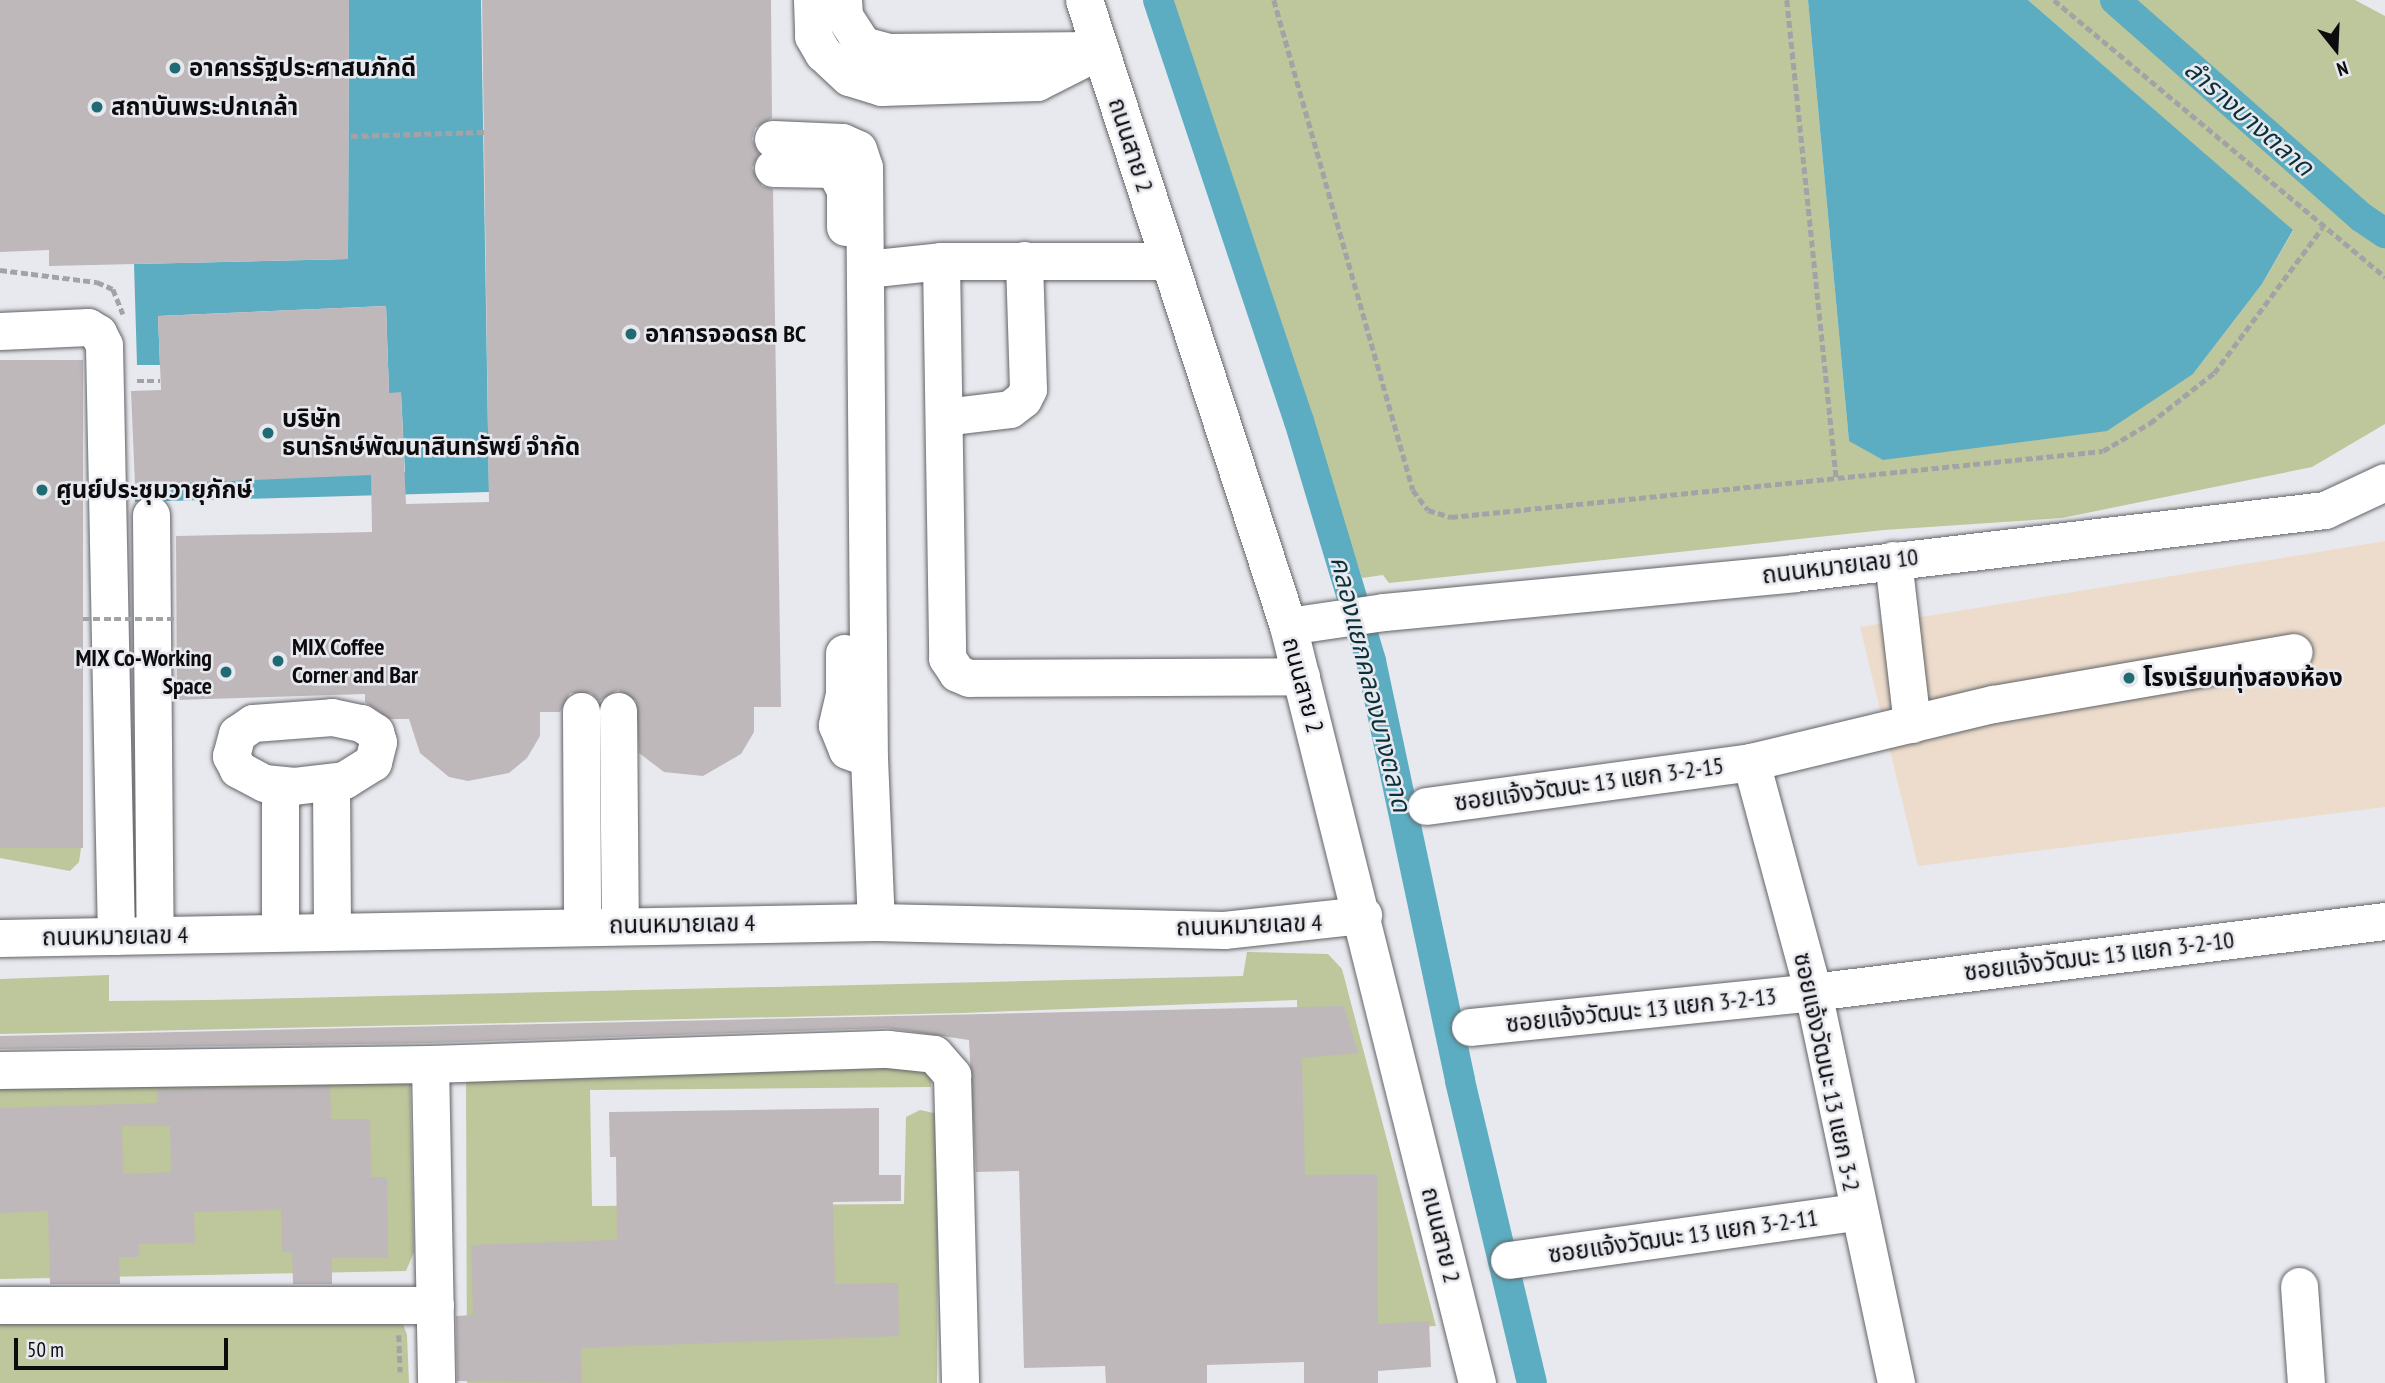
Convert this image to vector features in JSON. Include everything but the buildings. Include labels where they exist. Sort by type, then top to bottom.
[{"type":"street","name":"ถนนสาย 2","points":[[1084,0],[1288,626],[1363,915],[1477,1383]]},
{"type":"street","points":[[822,4],[813,36],[823,53],[856,61],[881,87],[1037,82],[1101,50]]},
{"type":"street","points":[[869,758],[847,750],[837,725],[844,694],[845,190],[834,169],[773,154],[842,142],[858,149],[864,167],[869,758],[876,922]]},
{"type":"street","points":[[944,417],[1010,409],[1023,400],[1028,389],[1024,260]]},
{"type":"street","points":[[866,269],[942,261],[1169,261]]},
{"type":"street","points":[[942,261],[947,658],[957,673],[969,678],[1300,676]]},
{"type":"street","points":[[0,331],[88,327],[98,333],[104,345],[116,936]]},
{"type":"street","name":"ถนนหมายเลข 10","points":[[1288,626],[1367,614],[1893,560],[2325,510],[2385,482]]},
{"type":"street","points":[[151,515],[155,934]]},
{"type":"street","points":[[1893,560],[1899,727]]},
{"type":"street","name":"ซอยแจ้งวัฒนะ 13 แยก 3-2-15","points":[[1426,806],[1751,762],[1993,704],[2294,652]]},
{"type":"street","points":[[582,711],[582,926]]},
{"type":"street","points":[[618,711],[620,925]]},
{"type":"street","points":[[332,717],[369,727],[378,742],[373,762],[358,774],[331,784],[280,785],[251,778],[235,762],[231,744],[246,727],[272,719],[332,717]]},
{"type":"street","name":"ซอยแจ้งวัฒนะ 13 แยก 3-2","points":[[1751,762],[1813,992],[1857,1212],[1896,1383]]},
{"type":"street","points":[[331,784],[332,931]]},
{"type":"street","points":[[280,785],[280,932]]},
{"type":"street","name":"ถนนหมายเลข 4","points":[[0,938],[876,922],[1224,930],[1363,915]]},
{"type":"street","name":"ซอยแจ้งวัฒนะ 13 แยก 3-2-10","points":[[1813,992],[2385,921]]},
{"type":"street","name":"ซอยแจ้งวัฒนะ 13 แยก 3-2-13","points":[[1470,1027],[1813,992]]},
{"type":"street","points":[[0,1070],[430,1064],[888,1049],[934,1054],[952,1075],[960,1383]]},
{"type":"street","points":[[430,1064],[436,1383]]},
{"type":"street","name":"ซอยแจ้งวัฒนะ 13 แยก 3-2-11","points":[[1509,1260],[1857,1212]]},
{"type":"street","points":[[2299,1286],[2306,1383]]},
{"type":"street","points":[[0,1305],[435,1304]]},
{"type":"path","points":[[1274,0],[1413,491],[1428,510],[1451,517],[2102,451],[2150,423],[2214,373],[2322,228]]},
{"type":"path","points":[[1787,0],[1836,478]]},
{"type":"path","points":[[2054,0],[2322,228],[2385,277]]},
{"type":"path","points":[[351,136],[484,132]]},
{"type":"path","points":[[83,619],[176,620]]},
{"type":"shaded area","name":"โรงเรียนทุ่งสองห้อง","points":[[2385,541],[2385,807],[1918,866],[1860,627]]},
{"type":"green space","points":[[1170,0],[1808,0],[1849,441],[2193,374],[2262,284],[2293,231],[2028,0],[2355,0],[2385,16],[2385,424],[2312,467],[2062,518],[1884,530],[1389,583],[1383,575],[1362,578]]},
{"type":"green space","points":[[0,848],[81,848],[79,862],[70,871],[0,858]]},
{"type":"green space","points":[[1247,952],[1328,954],[1342,969],[1436,1326],[1368,1330],[1299,1180],[1297,1000],[963,1013],[0,1034],[0,979],[109,975],[109,1001],[209,1000],[1243,976]]},
{"type":"green space","points":[[907,1059],[932,1074],[931,1087],[590,1090],[592,1206],[904,1204],[906,1117],[920,1110],[934,1113],[945,1119],[938,1195],[937,1383],[467,1383],[466,1074]]},
{"type":"green space","points":[[410,1082],[414,1252],[406,1271],[0,1279],[0,1084]]},
{"type":"green space","points":[[391,1316],[403,1324],[407,1335],[409,1383],[0,1383],[0,1324]]},
{"type":"water","points":[[349,0],[481,0],[489,492],[135,502],[135,485],[405,472],[401,393],[389,393],[386,306],[158,316],[160,365],[137,365],[134,264],[348,259]]},
{"type":"water","points":[[1808,0],[2028,0],[2293,230],[2262,284],[2193,374],[2107,431],[1883,460],[1849,441]]},
{"type":"waterway","name":"คลองแยกคลองบางตลาด","points":[[1158,0],[1299,421],[1371,661],[1460,1081],[1532,1383]]},
{"type":"waterway","name":"ลำรางบางตลาด","points":[[2115,0],[2361,217],[2385,233]]},
{"type":"place","name":"อาคารรัฐประศาสนภักดี","points":[[175,68]]},
{"type":"place","name":"สถาบันพระปกเกล้า","points":[[97,107]]},
{"type":"place","name":"อาคารจอดรถ BC","points":[[631,334]]},
{"type":"place","name":"บริษัท ธนารักษ์พัฒนาสินทรัพย์ จำกัด","points":[[268,433]]},
{"type":"place","name":"ศูนย์ประชุมวายุภักษ์","points":[[42,490]]},
{"type":"place","name":"MIX Coffee Corner and Bar","points":[[278,661]]},
{"type":"place","name":"MIX Co-Working Space","points":[[226,672]]},
{"type":"place","name":"โรงเรียนทุ่งสองห้อง","points":[[2129,678]]}]
